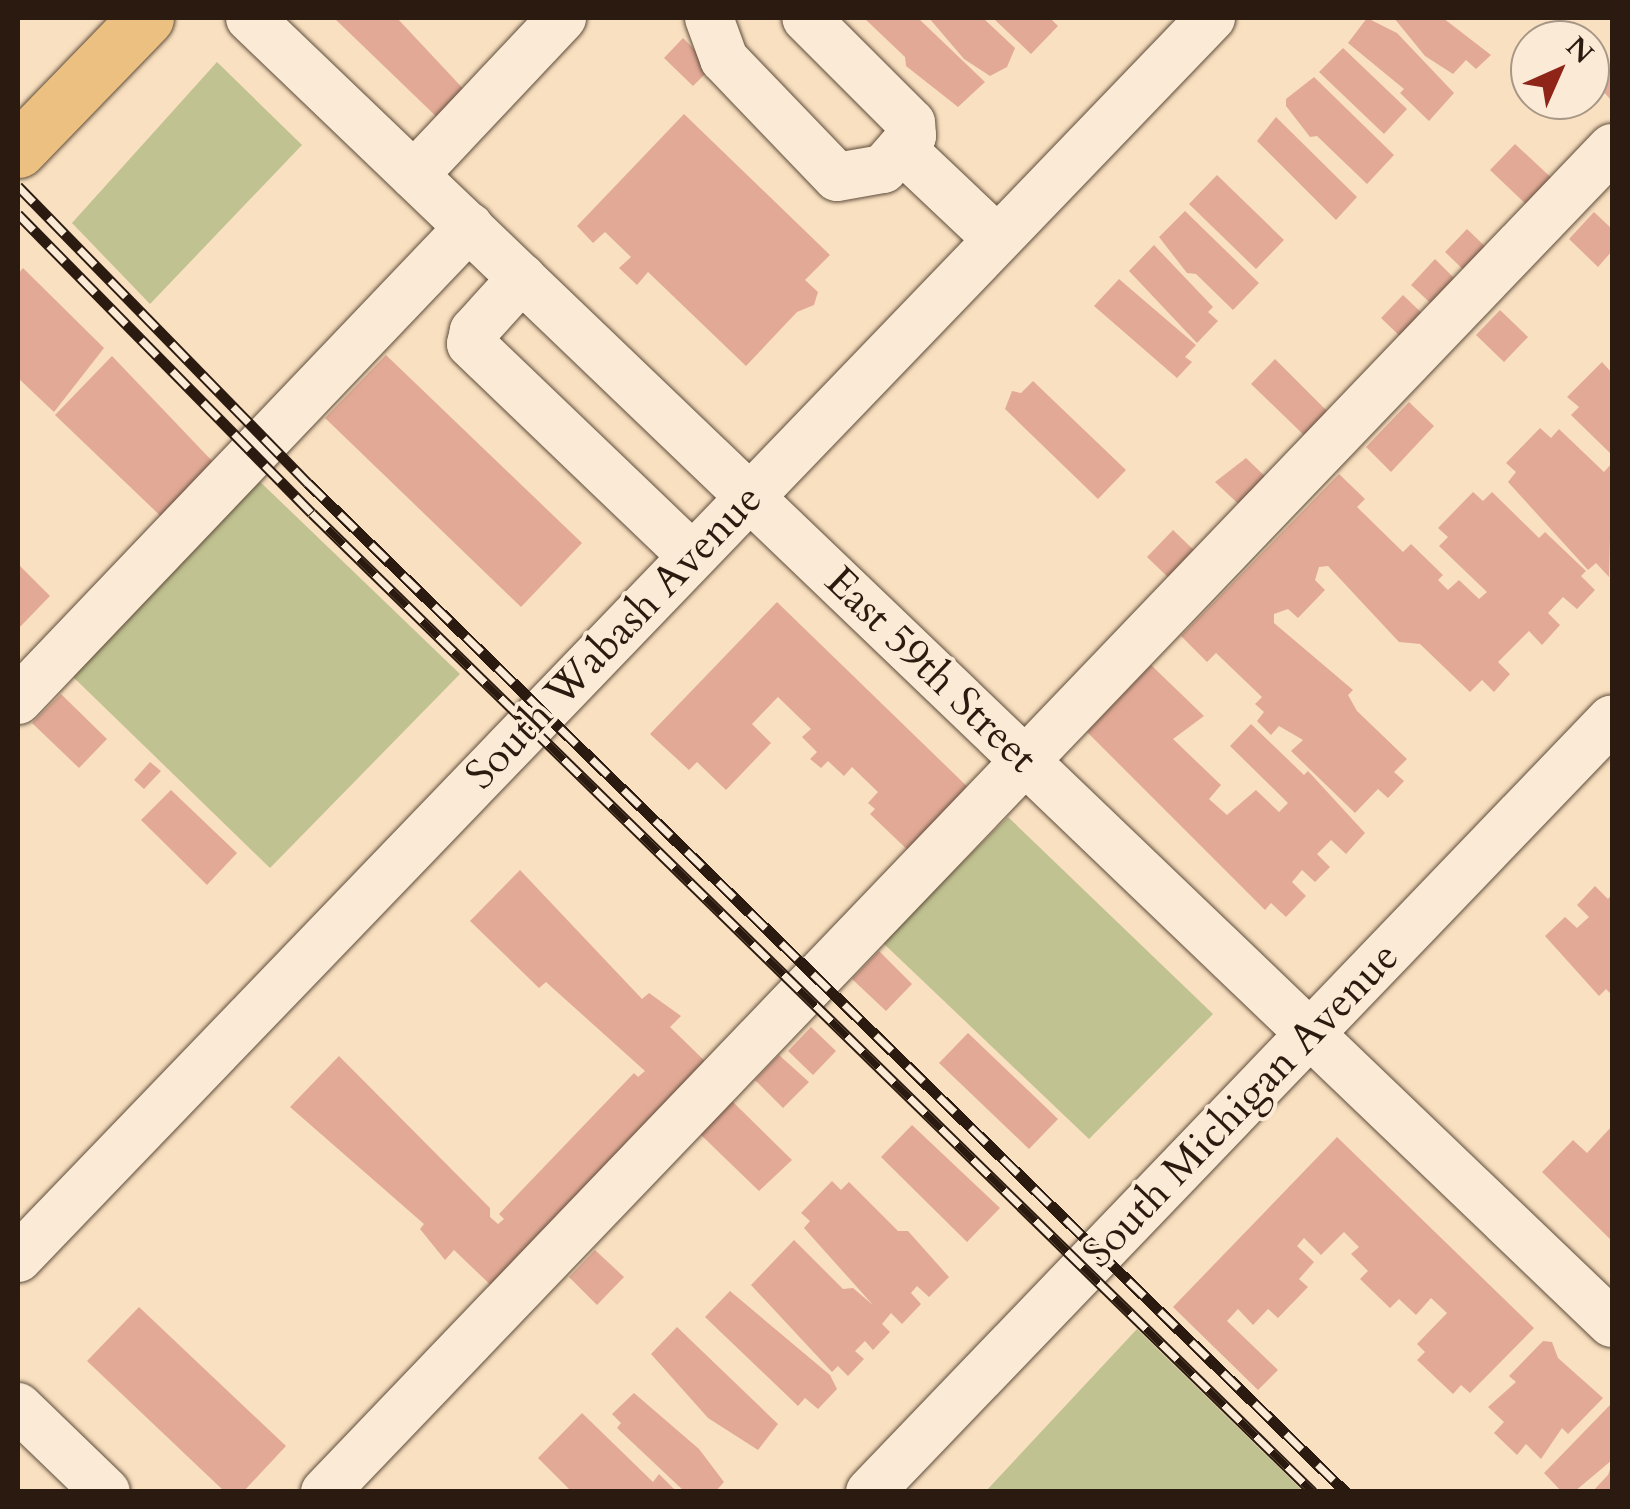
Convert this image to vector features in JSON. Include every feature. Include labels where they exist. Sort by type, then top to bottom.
[{"type":"main road","points":[[18,150],[146,18]]},
{"type":"street","name":"East 59th Street","points":[[250,18],[1310,1033],[1606,1303]]},
{"type":"street","points":[[414,175],[562,18]]},
{"type":"street","points":[[710,18],[724,60],[837,177],[858,178],[884,168],[912,136],[911,123],[806,18]]},
{"type":"street","name":"South Wabash Avenue","points":[[18,1258],[1212,18]]},
{"type":"street","points":[[326,1492],[1612,148]]},
{"type":"street","points":[[903,150],[997,239]]},
{"type":"street","points":[[18,700],[469,228]]},
{"type":"street","points":[[522,278],[474,331],[471,344],[692,556]]},
{"type":"street","name":"South Michigan Avenue","points":[[870,1492],[1612,719]]},
{"type":"street","points":[[18,1407],[106,1492]]},
{"type":"green space","points":[[217,62],[302,145],[150,304],[72,223]]},
{"type":"green space","points":[[253,475],[460,674],[270,868],[68,672]]},
{"type":"green space","points":[[1008,817],[1213,1014],[1089,1139],[882,942]]},
{"type":"green space","points":[[1137,1329],[1303,1491],[986,1491]]},
{"type":"building","points":[[334,18],[397,18],[470,96],[443,123]]},
{"type":"building","points":[[864,18],[918,18],[985,82],[958,107],[906,66],[905,57]]},
{"type":"building","points":[[929,18],[983,18],[1015,48],[1007,67],[990,76],[964,59]]},
{"type":"building","points":[[993,18],[1050,18],[1058,26],[1031,54]]},
{"type":"building","points":[[1367,18],[1397,33],[1454,93],[1429,121],[1400,93],[1404,89],[1348,43]]},
{"type":"building","points":[[1394,18],[1443,18],[1491,55],[1476,69],[1466,60],[1453,74],[1425,56]]},
{"type":"building","points":[[683,38],[712,67],[693,86],[664,58]]},
{"type":"building","points":[[1343,48],[1407,109],[1384,134],[1319,72]]},
{"type":"building","points":[[1612,67],[1612,101],[1610,99]]},
{"type":"building","points":[[1314,77],[1394,155],[1367,184],[1317,136],[1310,137],[1286,106],[1286,99]]},
{"type":"building","points":[[684,114],[830,255],[805,280],[818,292],[814,305],[797,312],[746,366],[648,272],[637,285],[619,268],[631,257],[605,232],[593,243],[577,226]]},
{"type":"building","points":[[1276,117],[1357,197],[1336,220],[1257,141]]},
{"type":"building","points":[[1515,144],[1558,184],[1533,211],[1490,170]]},
{"type":"building","points":[[1217,175],[1284,240],[1256,269],[1189,204]]},
{"type":"building","points":[[1185,211],[1259,283],[1233,310],[1196,274],[1187,273],[1159,237]]},
{"type":"building","points":[[1594,212],[1612,229],[1612,251],[1598,267],[1569,239]]},
{"type":"building","points":[[1467,229],[1493,254],[1471,277],[1445,252]]},
{"type":"building","points":[[1154,245],[1213,307],[1208,312],[1218,321],[1197,343],[1129,271]]},
{"type":"building","points":[[1435,259],[1462,286],[1439,311],[1411,285]]},
{"type":"building","points":[[23,268],[104,348],[54,412],[18,378],[18,274]]},
{"type":"building","points":[[1119,279],[1196,345],[1185,357],[1192,362],[1177,378],[1094,306]]},
{"type":"building","points":[[1403,295],[1429,320],[1407,343],[1381,318]]},
{"type":"building","points":[[1500,310],[1528,337],[1504,362],[1476,335]]},
{"type":"building","points":[[386,355],[582,543],[521,607],[325,418]]},
{"type":"building","points":[[112,356],[215,464],[171,526],[55,415]]},
{"type":"building","points":[[1275,359],[1333,417],[1310,441],[1251,384]]},
{"type":"building","points":[[1602,362],[1612,373],[1612,455],[1571,415],[1579,407],[1567,397]]},
{"type":"building","points":[[1033,381],[1126,470],[1098,499],[1005,409],[1012,391],[1021,393]]},
{"type":"building","points":[[1409,402],[1434,426],[1391,472],[1366,447]]},
{"type":"building","points":[[1540,428],[1551,438],[1559,429],[1604,472],[1612,463],[1609,577],[1596,563],[1588,570],[1508,482],[1516,472],[1506,463]]},
{"type":"building","points":[[1246,458],[1272,483],[1246,511],[1215,482]]},
{"type":"building","points":[[1339,474],[1365,499],[1357,507],[1403,552],[1411,544],[1443,575],[1438,580],[1448,590],[1459,580],[1479,599],[1487,592],[1439,546],[1448,537],[1438,528],[1473,492],[1483,501],[1492,492],[1539,538],[1545,532],[1586,571],[1581,576],[1595,590],[1577,609],[1563,597],[1548,613],[1560,625],[1542,645],[1529,631],[1498,662],[1510,674],[1494,692],[1482,680],[1470,692],[1420,644],[1399,642],[1328,566],[1319,567],[1315,580],[1325,590],[1298,618],[1288,609],[1274,614],[1274,623],[1353,690],[1348,695],[1357,711],[1407,759],[1394,772],[1404,781],[1388,798],[1378,789],[1355,813],[1291,751],[1303,740],[1279,726],[1271,735],[1257,721],[1264,712],[1255,704],[1262,697],[1216,653],[1207,662],[1181,636]]},
{"type":"building","points":[[1173,530],[1201,557],[1175,584],[1147,557]]},
{"type":"building","points":[[18,564],[50,596],[18,629]]},
{"type":"building","points":[[777,602],[977,796],[916,858],[870,814],[875,809],[868,803],[878,792],[852,767],[844,776],[828,761],[821,768],[810,759],[817,752],[802,737],[811,729],[778,697],[752,724],[771,743],[726,790],[697,762],[689,770],[650,734]]},
{"type":"building","points":[[1151,665],[1204,716],[1173,739],[1221,785],[1209,799],[1227,815],[1256,790],[1279,812],[1288,803],[1230,746],[1251,724],[1304,775],[1308,771],[1365,833],[1346,854],[1331,840],[1317,854],[1330,867],[1315,882],[1302,870],[1292,882],[1306,896],[1286,917],[1271,903],[1265,910],[1087,732]]},
{"type":"building","points":[[61,694],[107,739],[79,768],[32,723]]},
{"type":"building","points":[[150,762],[161,771],[144,789],[134,780]]},
{"type":"building","points":[[171,790],[237,853],[207,885],[141,820]]},
{"type":"building","points":[[520,870],[642,999],[649,993],[681,1016],[670,1027],[713,1069],[498,1292],[454,1250],[445,1260],[420,1229],[424,1224],[290,1107],[339,1056],[490,1208],[490,1217],[498,1224],[504,1219],[499,1214],[634,1073],[638,1077],[645,1071],[546,982],[539,988],[470,921]]},
{"type":"building","points":[[1595,886],[1608,899],[1612,894],[1612,995],[1606,989],[1599,996],[1545,936],[1565,917],[1577,928],[1589,917],[1577,905]]},
{"type":"building","points":[[879,951],[912,984],[886,1011],[852,979]]},
{"type":"building","points":[[811,1027],[836,1051],[813,1075],[788,1051]]},
{"type":"building","points":[[968,1033],[1058,1119],[1029,1149],[939,1063]]},
{"type":"building","points":[[779,1055],[809,1082],[783,1108],[755,1080]]},
{"type":"building","points":[[731,1100],[792,1160],[759,1191],[699,1133]]},
{"type":"building","points":[[912,1125],[1000,1208],[967,1242],[881,1157]]},
{"type":"building","points":[[1612,1126],[1612,1241],[1542,1172],[1573,1140],[1587,1153]]},
{"type":"building","points":[[1337,1137],[1534,1328],[1470,1393],[1461,1385],[1453,1394],[1417,1360],[1425,1352],[1417,1344],[1447,1313],[1431,1298],[1416,1315],[1399,1299],[1390,1308],[1360,1279],[1368,1271],[1351,1254],[1359,1247],[1344,1232],[1321,1255],[1304,1238],[1297,1246],[1314,1262],[1299,1279],[1308,1287],[1278,1318],[1268,1309],[1253,1325],[1238,1309],[1227,1321],[1278,1370],[1258,1390],[1173,1307]]},
{"type":"building","points":[[832,1181],[841,1190],[849,1182],[898,1231],[908,1231],[949,1277],[929,1297],[917,1286],[911,1293],[921,1304],[902,1324],[891,1313],[882,1324],[890,1332],[873,1350],[865,1341],[855,1351],[864,1359],[848,1376],[838,1366],[832,1372],[751,1285],[794,1240],[843,1289],[853,1288],[873,1305],[804,1228],[810,1221],[801,1213]]},
{"type":"building","points":[[595,1250],[624,1277],[597,1305],[569,1277]]},
{"type":"building","points":[[730,1291],[830,1375],[837,1389],[818,1409],[805,1398],[798,1406],[705,1317]]},
{"type":"building","points":[[139,1307],[286,1446],[243,1492],[225,1492],[87,1361]]},
{"type":"building","points":[[677,1327],[778,1424],[758,1450],[708,1418],[651,1354]]},
{"type":"building","points":[[1543,1341],[1552,1342],[1558,1358],[1603,1398],[1568,1434],[1562,1428],[1541,1459],[1526,1444],[1517,1455],[1494,1433],[1504,1422],[1488,1407],[1516,1382],[1509,1376]]},
{"type":"building","points":[[634,1393],[699,1449],[724,1482],[715,1492],[685,1492],[617,1428],[621,1423],[612,1414]]},
{"type":"building","points":[[1610,1405],[1612,1460],[1574,1492],[1562,1492],[1544,1473]]},
{"type":"building","points":[[582,1413],[653,1482],[659,1474],[677,1492],[572,1492],[538,1458]]},
{"type":"building","points":[[1612,1464],[1612,1492],[1592,1492],[1608,1475]]},
{"type":"railway","points":[[18,186],[308,483],[1346,1492]]},
{"type":"railway","points":[[18,214],[312,513],[1313,1492]]}]
